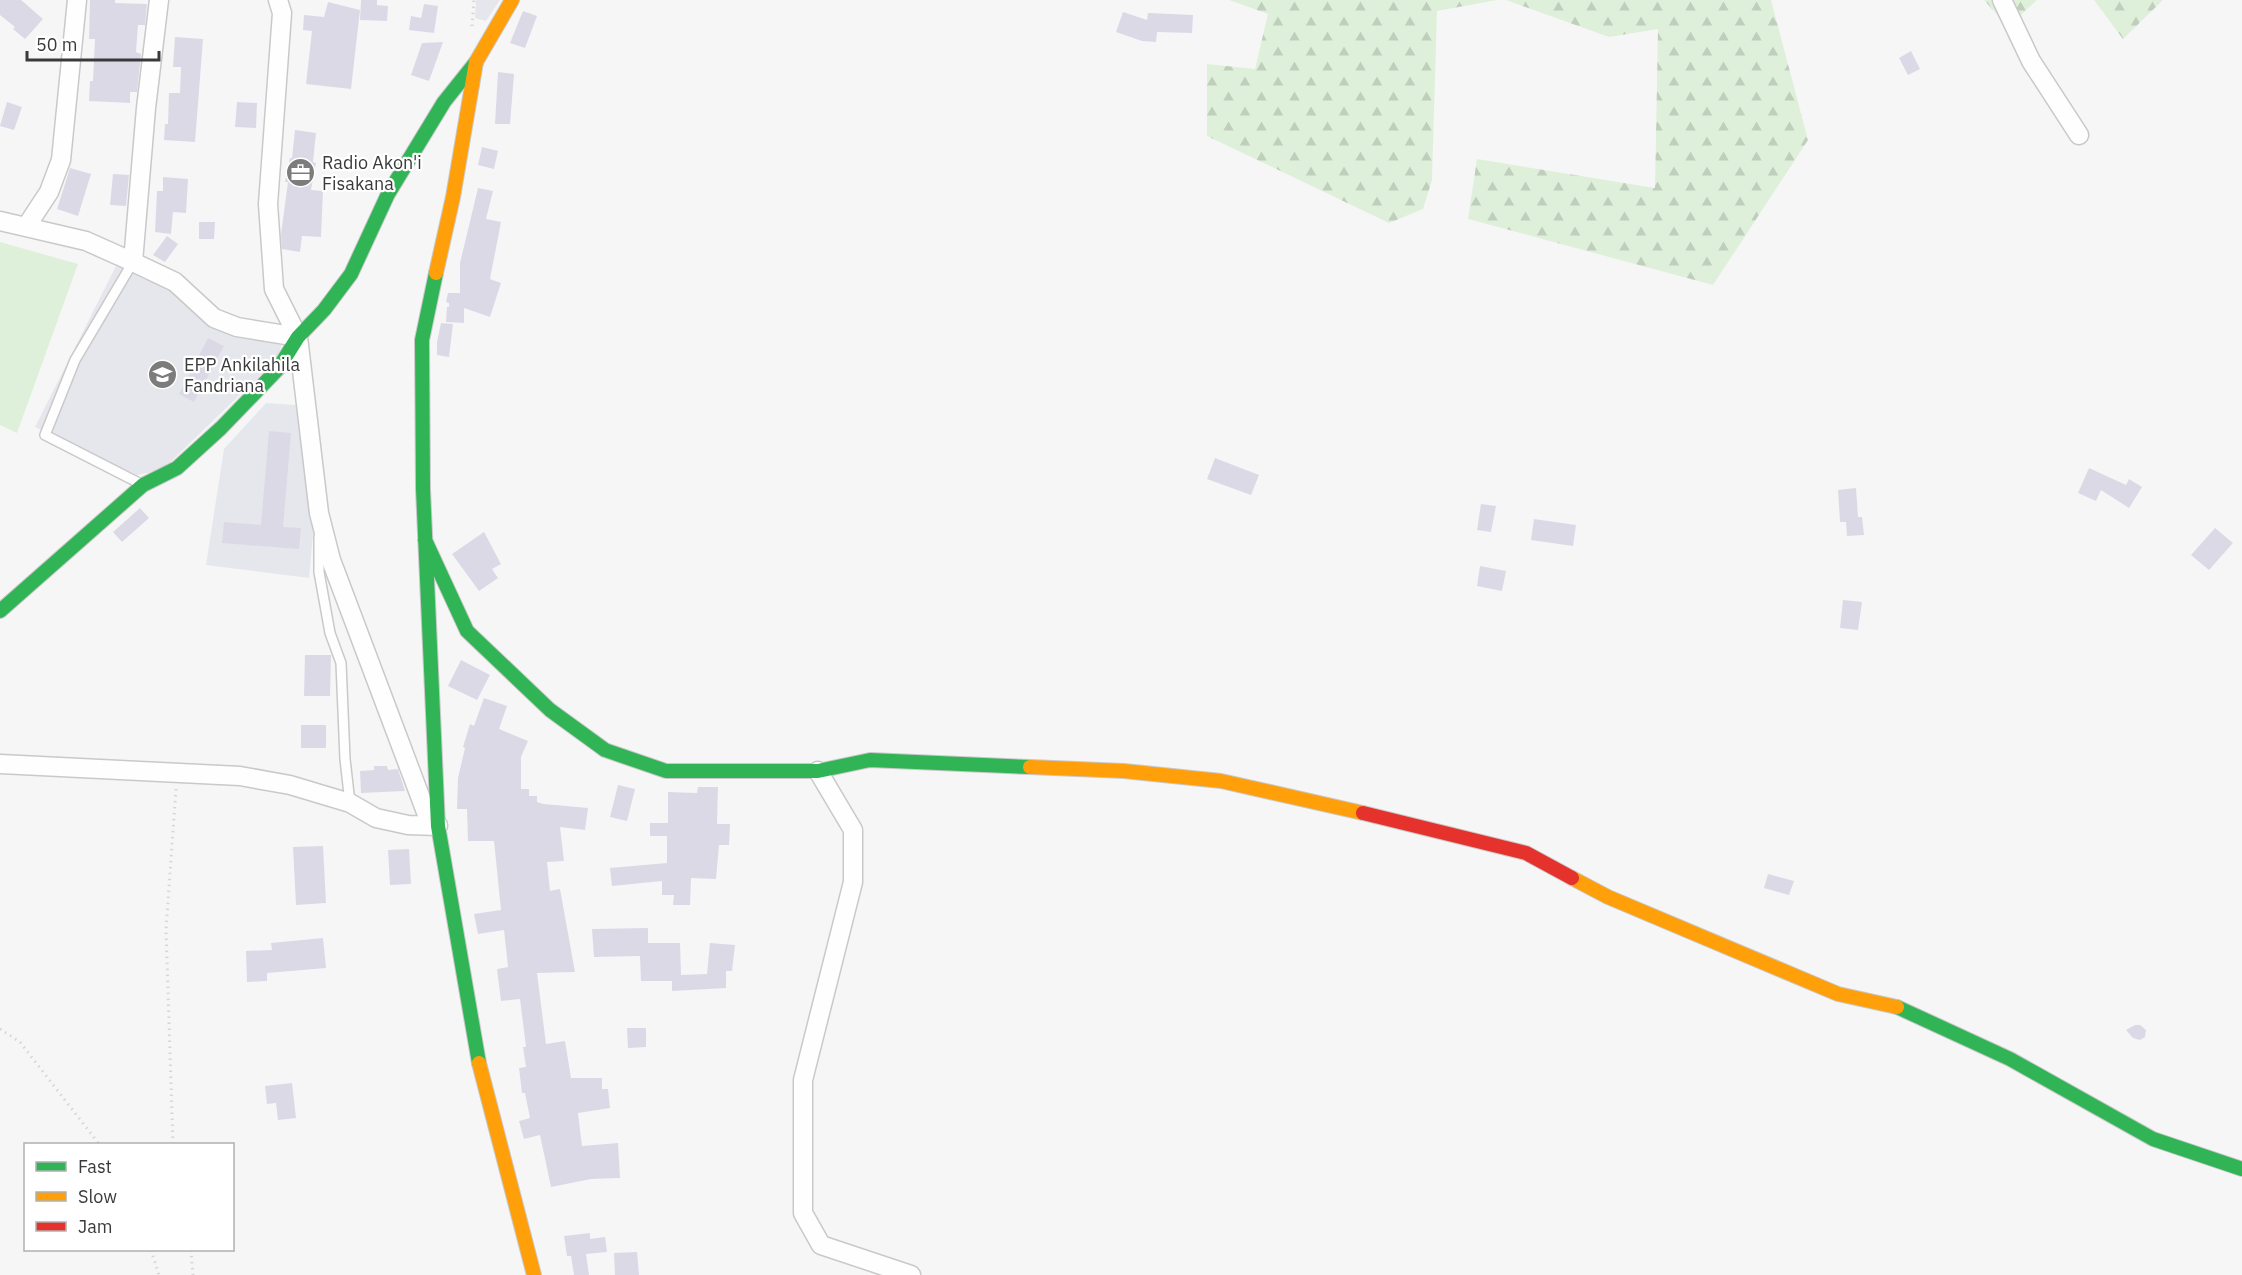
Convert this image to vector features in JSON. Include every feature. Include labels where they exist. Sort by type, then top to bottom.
[{"type":"street","points":[[26,227],[49,192],[61,160],[77,0]]},
{"type":"street","points":[[133,262],[146,108],[159,0]]},
{"type":"street","points":[[278,0],[282,13],[269,214],[274,289],[298,337],[319,513],[331,560],[426,812],[438,826]]},
{"type":"street","points":[[0,611],[143,485],[177,468],[221,428],[278,369],[298,337],[324,310],[351,274],[388,194],[444,102],[476,62],[512,0]]},
{"type":"street","points":[[2002,0],[2031,61],[2079,135]]},
{"type":"street","points":[[476,62],[453,197],[422,340],[425,540],[438,826],[480,1067],[534,1275]]},
{"type":"street","points":[[0,221],[86,241],[133,262],[175,282],[214,318],[237,327],[298,337]]},
{"type":"street","points":[[425,540],[467,631],[550,710],[603,749],[666,771],[818,771],[870,760],[1124,771],[1221,781],[1344,808],[1526,853],[1608,897],[1838,994],[1892,1005],[2010,1059],[2153,1139],[2242,1169]]},
{"type":"street","points":[[0,764],[240,776],[290,785],[350,803],[376,818],[408,825],[438,826]]},
{"type":"street","points":[[818,771],[853,830],[853,882],[803,1080],[803,1213],[821,1245],[911,1275]]},
{"type":"lane","points":[[133,262],[75,360],[45,435],[143,485]]},
{"type":"lane","points":[[319,513],[319,572],[330,633],[341,663],[345,759],[350,803]]},
{"type":"path","points":[[173,1143],[166,930],[177,772]]},
{"type":"path","points":[[0,1029],[20,1042],[98,1143]]},
{"type":"path","points":[[151,1251],[159,1275]]},
{"type":"path","points":[[191,1251],[193,1275]]},
{"type":"shaded area","points":[[476,0],[500,0],[486,21],[475,18]]},
{"type":"shaded area","name":"EPP Ankilahila Fandriana","points":[[116,266],[130,269],[282,342],[278,358],[162,470],[137,475],[35,427]]},
{"type":"shaded area","name":"EPP Ankilahila Fandriana","points":[[266,403],[296,405],[314,523],[309,578],[206,565],[224,449]]},
{"type":"green space","points":[[1229,0],[1497,0],[1437,11],[1432,180],[1423,209],[1389,223],[1207,136],[1207,64],[1255,69],[1268,14]]},
{"type":"green space","points":[[1506,0],[1771,0],[1808,140],[1713,285],[1468,219],[1477,159],[1655,188],[1658,29],[1609,37]]},
{"type":"green space","points":[[1984,0],[2037,0],[2008,27]]},
{"type":"green space","points":[[2094,0],[2163,0],[2123,39]]},
{"type":"green space","points":[[0,242],[78,264],[17,433],[0,425]]},
{"type":"building","points":[[0,0],[21,0],[43,19],[25,39],[0,15]]},
{"type":"building","points":[[90,0],[147,4],[145,25],[138,25],[136,52],[141,54],[137,92],[130,92],[130,103],[89,101],[90,81],[93,81],[95,39],[89,39]]},
{"type":"building","points":[[361,0],[377,0],[377,5],[388,6],[387,21],[360,20]]},
{"type":"building","points":[[328,2],[360,10],[351,89],[306,84],[312,31],[303,30],[304,15],[324,17]]},
{"type":"building","points":[[424,4],[438,6],[434,33],[409,30],[411,16],[421,18]]},
{"type":"building","points":[[523,11],[537,16],[525,48],[510,43]]},
{"type":"building","points":[[1123,12],[1147,20],[1148,13],[1193,15],[1192,33],[1157,32],[1156,42],[1142,41],[1116,32]]},
{"type":"building","points":[[175,37],[203,39],[195,142],[164,140],[165,124],[168,124],[169,93],[180,93],[181,67],[173,67]]},
{"type":"building","points":[[443,42],[429,81],[411,75],[422,43]]},
{"type":"building","points":[[1911,51],[1920,69],[1908,75],[1899,58]]},
{"type":"building","points":[[498,72],[514,74],[510,124],[495,124]]},
{"type":"building","points":[[7,102],[22,107],[14,130],[0,126]]},
{"type":"building","points":[[237,102],[257,103],[256,128],[235,127]]},
{"type":"building","points":[[295,130],[316,133],[313,162],[316,163],[311,190],[323,191],[321,237],[302,236],[300,252],[282,249],[281,234],[288,182],[285,182],[290,158],[292,158]]},
{"type":"building","points":[[482,147],[498,151],[494,169],[478,165]]},
{"type":"building","points":[[70,168],[91,174],[78,216],[57,209]]},
{"type":"building","points":[[113,174],[129,175],[126,206],[110,205]]},
{"type":"building","points":[[163,177],[188,179],[186,213],[173,212],[171,234],[155,232],[157,191],[163,191]]},
{"type":"building","points":[[478,188],[493,191],[486,219],[501,222],[490,279],[501,283],[490,317],[464,308],[464,323],[446,322],[447,307],[449,307],[449,303],[446,302],[448,293],[460,293],[460,263]]},
{"type":"building","points":[[199,222],[215,222],[214,239],[199,239]]},
{"type":"building","points":[[167,236],[178,244],[165,262],[153,255]]},
{"type":"building","points":[[441,323],[453,324],[449,357],[437,355]]},
{"type":"building","points":[[208,338],[224,346],[194,402],[179,394]]},
{"type":"building","points":[[269,431],[291,433],[283,527],[301,528],[299,549],[222,543],[224,522],[261,525]]},
{"type":"building","points":[[1215,458],[1259,475],[1251,495],[1207,479]]},
{"type":"building","points":[[2089,468],[2126,485],[2129,479],[2142,487],[2129,508],[2101,490],[2096,501],[2078,493]]},
{"type":"building","points":[[1856,488],[1858,517],[1862,517],[1864,535],[1847,536],[1846,522],[1840,522],[1838,490]]},
{"type":"building","points":[[1481,504],[1496,506],[1491,532],[1477,530]]},
{"type":"building","points":[[140,508],[149,518],[122,542],[113,532]]},
{"type":"building","points":[[1534,519],[1576,525],[1573,546],[1531,540]]},
{"type":"building","points":[[2215,528],[2233,543],[2209,570],[2191,555]]},
{"type":"building","points":[[484,532],[501,564],[492,569],[498,578],[479,591],[452,554]]},
{"type":"building","points":[[1480,566],[1506,571],[1502,591],[1477,586]]},
{"type":"building","points":[[1843,600],[1862,602],[1858,630],[1840,628]]},
{"type":"building","points":[[305,655],[331,655],[330,696],[304,696]]},
{"type":"building","points":[[461,660],[490,675],[477,700],[448,686]]},
{"type":"building","points":[[484,698],[507,706],[499,729],[528,741],[521,757],[521,789],[529,789],[529,796],[537,796],[537,802],[544,804],[588,808],[585,830],[560,827],[564,861],[547,862],[550,891],[560,889],[575,972],[537,973],[546,1044],[565,1041],[571,1078],[602,1078],[602,1089],[608,1089],[610,1108],[578,1113],[582,1146],[618,1143],[620,1178],[591,1179],[551,1187],[540,1135],[524,1139],[519,1121],[530,1118],[525,1093],[522,1093],[519,1068],[526,1067],[520,999],[501,1001],[497,969],[508,967],[504,930],[478,934],[474,914],[501,910],[494,841],[468,841],[467,809],[457,809],[458,778],[465,748],[463,747],[470,724],[474,726]]},
{"type":"building","points":[[301,725],[326,725],[326,748],[301,748]]},
{"type":"building","points":[[374,766],[387,766],[388,770],[398,769],[405,791],[361,793],[360,771],[374,770]]},
{"type":"building","points":[[618,785],[635,789],[627,821],[610,817]]},
{"type":"building","points":[[698,787],[718,787],[717,824],[730,824],[729,845],[719,845],[716,879],[691,878],[690,905],[673,905],[674,895],[662,895],[662,881],[612,886],[610,868],[667,863],[667,836],[650,836],[650,823],[668,823],[668,792],[697,793]]},
{"type":"building","points":[[323,846],[326,903],[296,905],[293,847]]},
{"type":"building","points":[[409,849],[411,884],[390,885],[388,850]]},
{"type":"building","points":[[1768,874],[1794,881],[1789,895],[1764,888]]},
{"type":"building","points":[[648,928],[648,943],[680,943],[681,975],[707,974],[710,943],[735,945],[732,971],[726,971],[726,988],[672,991],[672,981],[641,981],[640,956],[594,957],[592,929]]},
{"type":"building","points":[[323,938],[326,968],[267,973],[267,981],[247,982],[246,951],[272,950],[271,943]]},
{"type":"building","points":[[2140,1025],[2146,1030],[2145,1037],[2140,1040],[2133,1038],[2126,1030]]},
{"type":"building","points":[[627,1028],[646,1028],[646,1047],[628,1048]]},
{"type":"building","points":[[292,1083],[296,1118],[278,1120],[276,1103],[267,1104],[265,1086]]},
{"type":"building","points":[[590,1233],[590,1239],[605,1237],[607,1252],[586,1254],[589,1275],[574,1275],[571,1256],[567,1256],[564,1236]]},
{"type":"building","points":[[637,1252],[639,1275],[615,1275],[614,1253]]},
{"type":"traffic: fast","points":[[0,611],[143,485],[177,468],[221,428],[278,369],[298,337],[324,310],[351,274],[388,194],[444,102],[476,62]]},
{"type":"traffic: fast","points":[[436,273],[422,340],[423,489],[438,826],[479,1063]]},
{"type":"traffic: fast","points":[[425,540],[467,631],[550,710],[605,750],[666,771],[818,771],[870,760],[1030,767]]},
{"type":"traffic: fast","points":[[1897,1007],[2010,1059],[2153,1139],[2242,1169]]},
{"type":"traffic: slow","points":[[436,273],[453,197],[476,62],[512,0]]},
{"type":"traffic: slow","points":[[1030,767],[1124,771],[1221,781],[1363,813]]},
{"type":"traffic: slow","points":[[1572,878],[1608,897],[1838,994],[1897,1007]]},
{"type":"traffic: slow","points":[[479,1063],[534,1275]]},
{"type":"traffic: jam","points":[[1363,813],[1526,853],[1572,878]]},
{"type":"place","name":"Radio Akon'i Fisakana","points":[[301,172]]},
{"type":"place","name":"EPP Ankilahila Fandriana","points":[[163,374]]}]
